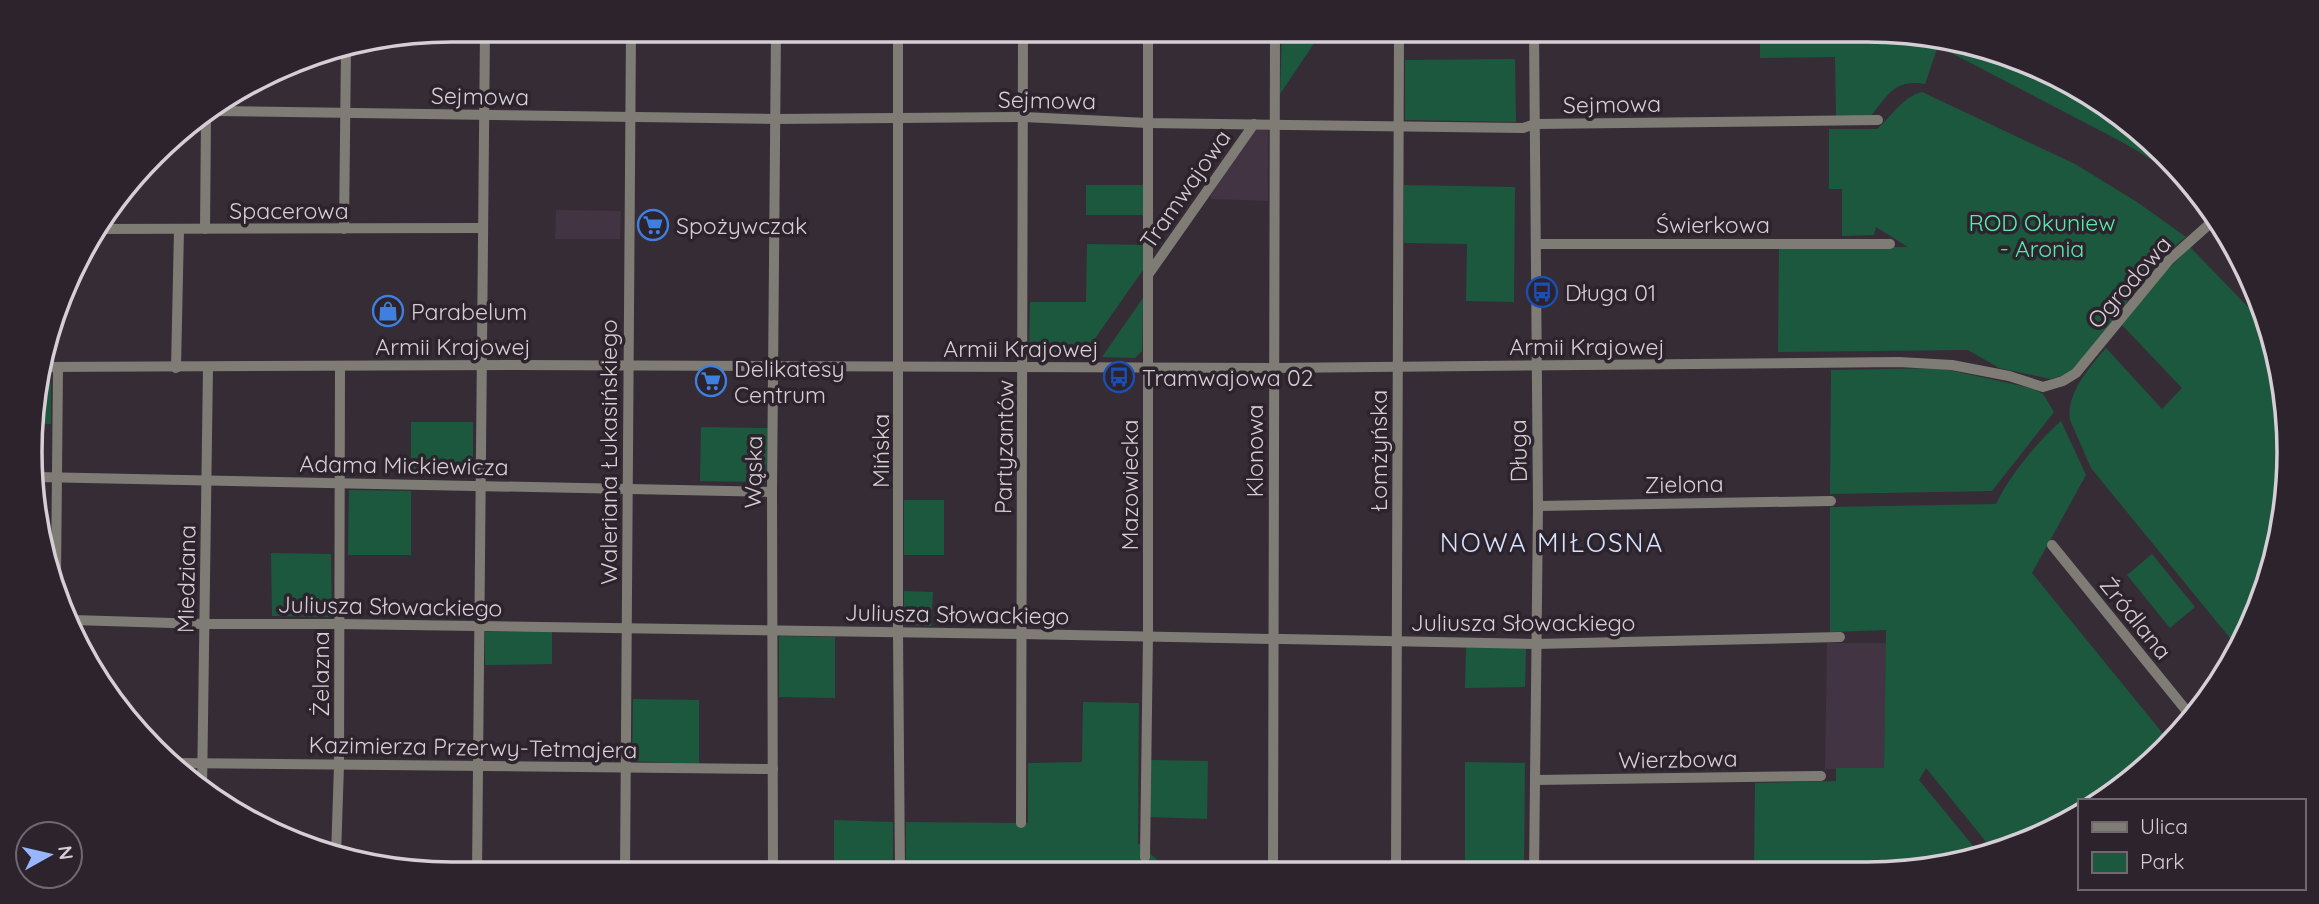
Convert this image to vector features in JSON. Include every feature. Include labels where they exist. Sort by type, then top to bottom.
[{"type":"street","points":[[477,862],[481,228],[485,42]]},
{"type":"street","name":"Waleriana Łukasińskiego","points":[[625,862],[631,42]]},
{"type":"street","name":"Wąska","points":[[773,862],[771,632],[776,42]]},
{"type":"street","name":"Mińska","points":[[898,42],[901,862]]},
{"type":"street","name":"Partyzantów","points":[[1021,822],[1023,42]]},
{"type":"street","name":"Mazowiecka","points":[[1144,857],[1148,636],[1148,42]]},
{"type":"street","name":"Klonowa","points":[[1273,862],[1275,42]]},
{"type":"street","name":"Łomżyńska","points":[[1396,862],[1399,42]]},
{"type":"street","name":"Długa","points":[[1534,42],[1538,506],[1534,862]]},
{"type":"street","points":[[344,229],[345,56]]},
{"type":"street","name":"Sejmowa","points":[[224,111],[776,120],[1024,117],[1147,123],[1522,128],[1535,124],[1878,120]]},
{"type":"street","points":[[205,229],[206,124]]},
{"type":"street","name":"Tramwajowa","points":[[1148,275],[1254,124]]},
{"type":"street","name":"Ogrodowa","points":[[2076,373],[2169,260],[2209,225]]},
{"type":"street","name":"Spacerowa","points":[[108,229],[481,228]]},
{"type":"street","points":[[176,368],[179,230]]},
{"type":"street","name":"Świerkowa","points":[[1536,244],[1890,244]]},
{"type":"street","name":"Armii Krajowej","points":[[51,368],[627,365],[1273,368],[1899,362],[1952,365],[2009,376],[2043,387],[2052,386],[2076,373]]},
{"type":"street","name":"Żelazna","points":[[336,845],[340,366]]},
{"type":"street","name":"Miedziana","points":[[202,777],[208,367]]},
{"type":"street","points":[[56,558],[58,368]]},
{"type":"street","name":"Adama Mickiewicza","points":[[43,477],[772,492]]},
{"type":"street","name":"Zielona","points":[[1538,506],[1831,501]]},
{"type":"street","name":"Źródlana","points":[[2052,545],[2186,710]]},
{"type":"street","name":"Juliusza Słowackiego","points":[[78,620],[1535,644],[1840,637]]},
{"type":"street","name":"Kazimierza Przerwy-Tetmajera","points":[[186,763],[773,769]]},
{"type":"street","name":"Wierzbowa","points":[[1535,780],[1821,776]]},
{"type":"shaded area","points":[[1256,128],[1268,129],[1268,201],[1211,199],[1211,195]]},
{"type":"shaded area","points":[[556,210],[621,211],[620,239],[555,239]]},
{"type":"shaded area","points":[[1827,643],[1886,643],[1884,768],[1825,769]]},
{"type":"green space","points":[[1282,42],[1315,42],[1280,94]]},
{"type":"green space","points":[[1760,42],[1867,42],[1937,48],[1925,84],[1899,86],[1887,95],[1871,116],[1836,117],[1835,57],[1760,58]]},
{"type":"green space","points":[[1945,50],[1999,64],[2048,84],[2095,111],[2158,164]]},
{"type":"green space","points":[[1515,59],[1516,122],[1405,120],[1405,60]]},
{"type":"green space","name":"ROD Okuniew - Aronia","points":[[1922,92],[2075,164],[2137,202],[2186,237],[2126,286],[2130,295],[2125,306],[2072,373],[2050,379],[1999,368],[1968,350],[1778,352],[1779,248],[1908,247],[1876,227],[1874,235],[1842,236],[1842,189],[1829,189],[1829,129],[1877,129],[1903,102]]},
{"type":"green space","points":[[1086,185],[1143,185],[1143,215],[1086,215]]},
{"type":"green space","points":[[1404,185],[1515,187],[1514,302],[1466,301],[1467,244],[1404,243]]},
{"type":"green space","points":[[1087,244],[1143,245],[1143,270],[1082,357],[1037,357],[1029,350],[1030,302],[1086,302]]},
{"type":"green space","points":[[2190,247],[2250,307],[2269,372],[2277,452],[2273,506],[2255,584],[2231,640],[2091,468],[2070,420],[2075,390],[2106,348],[2162,409],[2182,388],[2122,325],[2158,279]]},
{"type":"green space","points":[[1143,298],[1142,351],[1135,358],[1102,357]]},
{"type":"green space","points":[[1940,368],[2031,388],[2043,394],[2054,412],[1992,491],[1830,494],[1831,370]]},
{"type":"green space","points":[[49,381],[51,384],[51,424],[43,424]]},
{"type":"green space","points":[[2061,421],[2086,475],[2032,573],[2164,735],[2095,793],[2085,799],[2078,799],[2078,803],[2048,820],[1999,840],[1988,844],[1926,768],[1919,780],[1975,848],[1894,861],[1754,862],[1755,783],[1836,781],[1836,768],[1884,768],[1886,630],[1830,632],[1830,507],[1996,504],[2008,482],[2043,438]]},
{"type":"green space","points":[[411,422],[473,422],[473,475],[411,475]]},
{"type":"green space","points":[[701,427],[768,428],[766,482],[700,481]]},
{"type":"green space","points":[[349,490],[411,491],[411,555],[348,555]]},
{"type":"green space","points":[[904,500],[944,500],[944,555],[904,555]]},
{"type":"green space","points":[[271,553],[331,554],[332,617],[272,616]]},
{"type":"green space","points":[[2152,554],[2195,607],[2170,628],[2127,575]]},
{"type":"green space","points":[[904,591],[933,592],[931,626],[904,625]]},
{"type":"green space","points":[[485,632],[552,632],[552,664],[485,665]]},
{"type":"green space","points":[[779,636],[835,637],[835,698],[779,697]]},
{"type":"green space","points":[[1466,647],[1526,648],[1525,687],[1465,688]]},
{"type":"green space","points":[[633,699],[699,700],[699,764],[632,761]]},
{"type":"green space","points":[[1083,702],[1139,703],[1138,843],[1160,862],[906,862],[906,822],[1028,823],[1028,763],[1082,762]]},
{"type":"green space","points":[[1151,760],[1208,761],[1207,819],[1150,817]]},
{"type":"green space","points":[[1465,762],[1525,763],[1524,862],[1465,862]]},
{"type":"green space","points":[[834,820],[893,822],[893,862],[834,862]]},
{"type":"place","name":"Spożywczak","points":[[653,225]]},
{"type":"place","name":"Długa 01","points":[[1542,292]]},
{"type":"place","name":"Parabelum","points":[[388,311]]},
{"type":"place","name":"Tramwajowa 02","points":[[1119,377]]},
{"type":"place","name":"Delikatesy Centrum","points":[[711,381]]},
{"type":"district","name":"NOWA MIŁOSNA","points":[[1552,542]]}]
